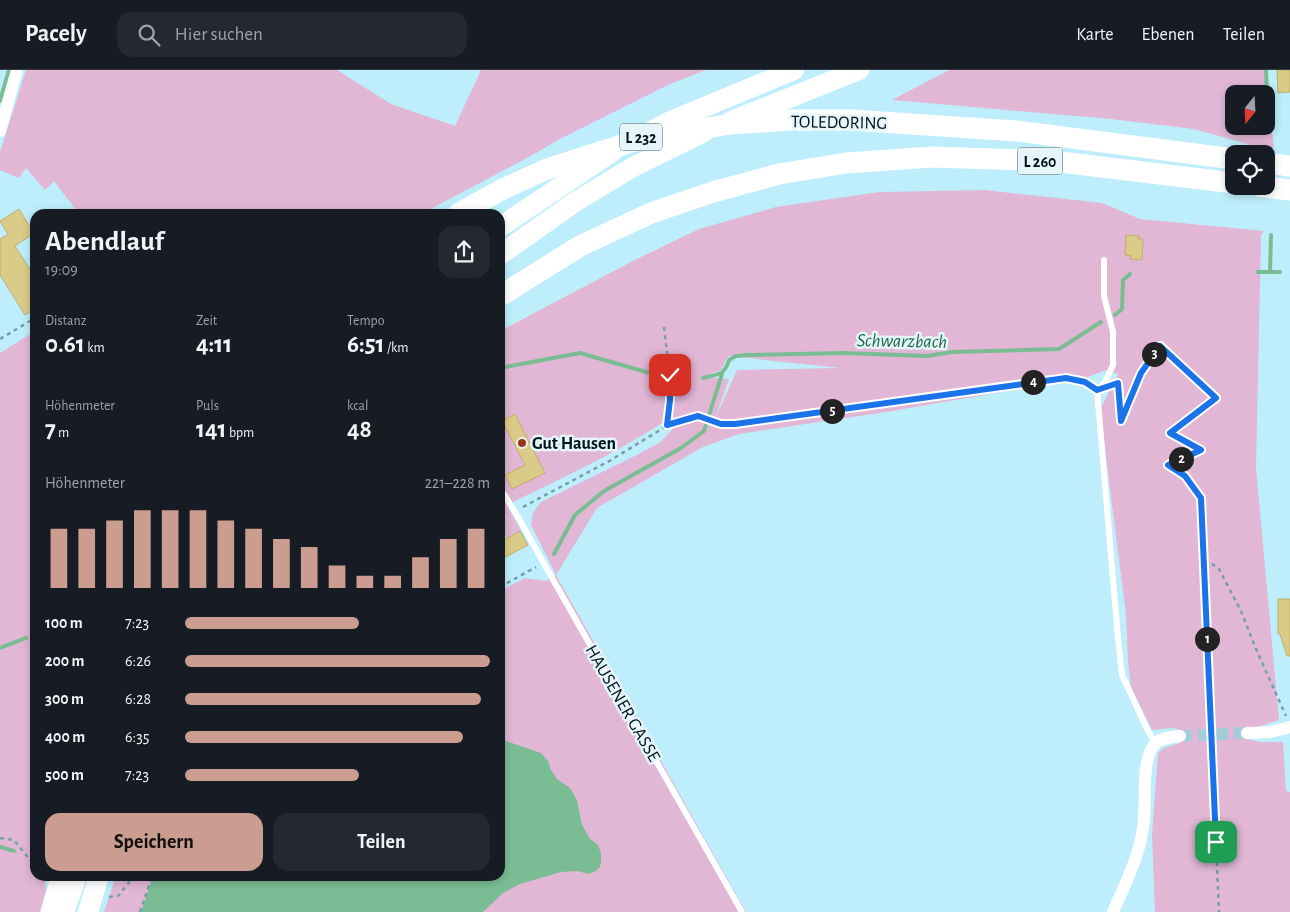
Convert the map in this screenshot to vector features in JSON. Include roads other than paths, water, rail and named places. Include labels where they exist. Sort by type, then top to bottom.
[{"type":"highway","name":"TOLEDORING","points":[[467,209],[503,189],[547,169],[631,142],[731,124],[790,120],[851,120],[1016,131],[1225,158]]},
{"type":"highway","name":"L 260","points":[[505,293],[580,246],[651,213],[713,192],[779,174],[846,163],[932,156],[1052,161],[1225,182]]},
{"type":"highway","points":[[1275,164],[1290,166]]},
{"type":"highway","points":[[1275,188],[1290,190]]},
{"type":"highway","points":[[51,912],[60,881]]},
{"type":"main road","name":"L 232","points":[[505,224],[612,152],[672,120],[794,70]]},
{"type":"main road","name":"L 232","points":[[505,251],[575,202],[633,167],[684,141],[859,70]]},
{"type":"main road","points":[[64,912],[75,881]]},
{"type":"main road","points":[[88,912],[97,881]]},
{"type":"street","points":[[0,131],[17,70]]},
{"type":"street","points":[[1247,733],[1270,732],[1289,724]]},
{"type":"street","points":[[1113,912],[1140,846],[1144,819],[1148,755],[1155,743],[1166,738],[1180,736]]},
{"type":"lane","points":[[1104,260],[1104,296],[1113,332],[1113,365],[1105,382],[1097,390],[1122,675],[1140,716],[1155,743]]},
{"type":"lane","name":"HAUSENER GASSE","points":[[505,496],[742,912]]},
{"type":"waterway","points":[[0,101],[9,70]]},
{"type":"waterway","points":[[1266,70],[1267,85]]},
{"type":"waterway","points":[[1270,272],[1271,235]]},
{"type":"waterway","name":"Schwarzbach","points":[[1258,272],[1280,272]]},
{"type":"waterway","name":"Schwarzbach","points":[[1115,315],[1122,309],[1123,280],[1130,274]]},
{"type":"waterway","name":"Schwarzbach","points":[[703,378],[723,372],[729,360],[736,356],[747,355],[843,353],[927,356],[952,352],[1059,349],[1101,322]]},
{"type":"waterway","name":"Schwarzbach","points":[[505,367],[580,353],[660,376],[663,375]]},
{"type":"waterway","points":[[554,554],[575,515],[604,491],[681,448],[704,431],[722,374]]},
{"type":"waterway","name":"Schwarzbach","points":[[0,648],[26,638]]},
{"type":"waterway","points":[[0,847],[14,851]]},
{"type":"tunnel","points":[[1180,736],[1247,733]]},
{"type":"place","name":"Gut Hausen","points":[[522,443]]}]
